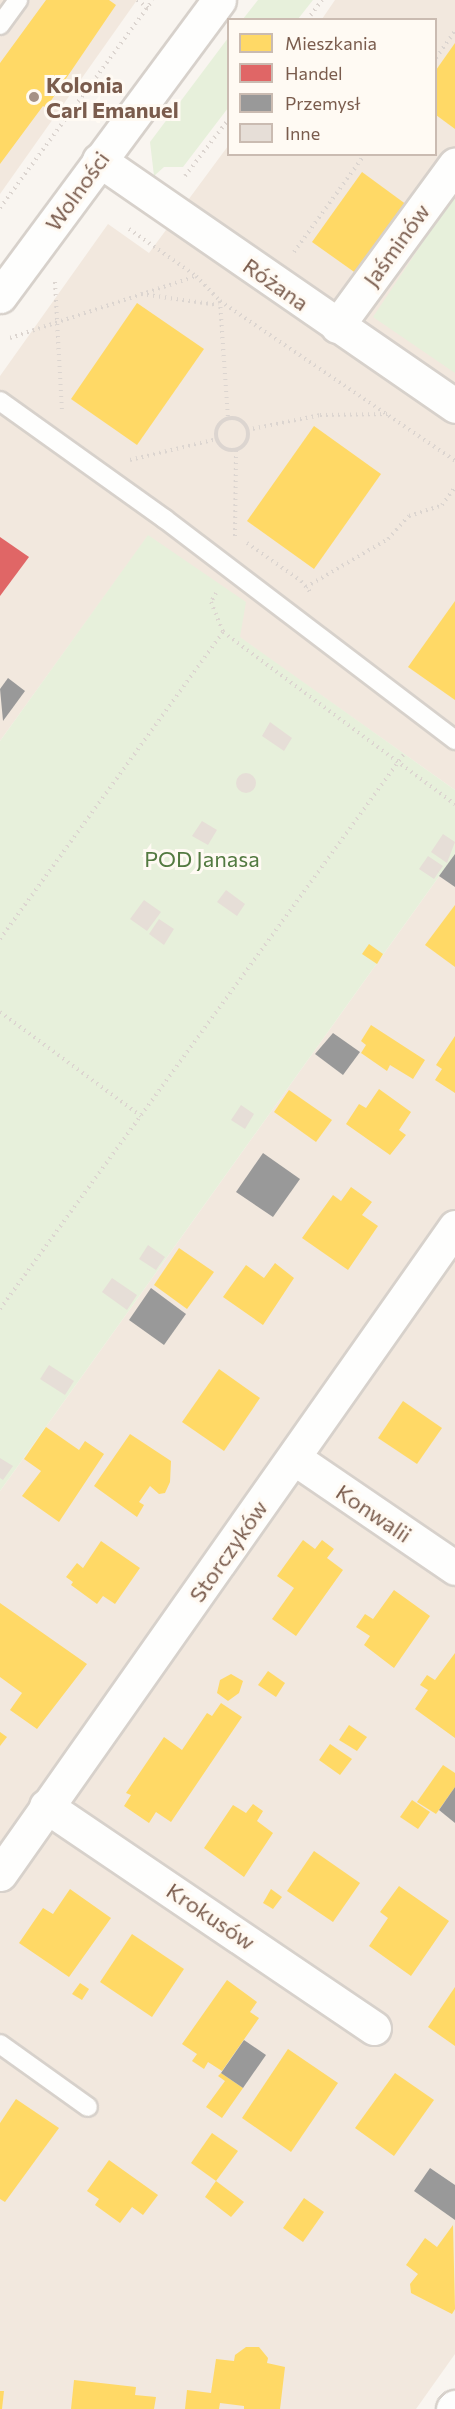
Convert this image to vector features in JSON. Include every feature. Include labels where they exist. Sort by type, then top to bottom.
[{"type":"street","name":"Wolności","points":[[0,296],[219,0]]},
{"type":"street","name":"Różana","points":[[99,160],[455,406]]},
{"type":"street","name":"Jaśminów","points":[[337,326],[455,165]]},
{"type":"street","name":"Storczyków","points":[[0,1874],[455,1227]]},
{"type":"street","name":"Konwalii","points":[[294,1458],[455,1568]]},
{"type":"street","name":"Krokusów","points":[[46,1806],[374,2028]]},
{"type":"lane","points":[[0,25],[18,0]]},
{"type":"lane","points":[[0,401],[165,519],[455,740]]},
{"type":"lane","points":[[0,2044],[88,2107]]},
{"type":"path","points":[[137,0],[149,8]]},
{"type":"path","points":[[0,208],[153,0]]},
{"type":"path","points":[[308,18],[322,0]]},
{"type":"path","points":[[437,55],[455,31]]},
{"type":"path","points":[[152,198],[166,180],[185,176],[227,121]]},
{"type":"path","points":[[273,281],[364,156]]},
{"type":"path","points":[[0,197],[5,201]]},
{"type":"path","points":[[129,229],[196,276],[219,302],[390,414],[455,460]]},
{"type":"path","points":[[10,338],[196,276]]},
{"type":"path","points":[[53,411],[62,417],[55,278]]},
{"type":"path","points":[[140,294],[219,302]]},
{"type":"path","points":[[219,302],[228,419]]},
{"type":"path","points":[[247,430],[320,416],[390,414]]},
{"type":"path","points":[[228,419],[242,422],[247,430],[245,444],[236,450],[222,447],[217,439],[220,424],[228,419]]},
{"type":"path","points":[[127,461],[217,439]]},
{"type":"path","points":[[236,450],[234,535],[306,586],[313,596]]},
{"type":"path","points":[[306,586],[388,539],[409,516],[442,505],[455,487]]},
{"type":"path","points":[[221,584],[211,602],[223,632],[455,804]]},
{"type":"path","points":[[0,939],[223,632]]},
{"type":"path","points":[[0,1309],[404,754]]},
{"type":"path","points":[[0,1012],[141,1116]]},
{"type":"shaded area","name":"Kolonia Carl Emanuel","points":[[0,0],[137,0],[0,194]]},
{"type":"shaded area","points":[[335,0],[455,0],[455,790],[239,637],[148,536],[0,741],[0,376],[108,224],[149,253],[227,147],[227,156],[437,156],[437,18],[323,18]]},
{"type":"shaded area","points":[[455,854],[455,2354],[416,2409],[0,2409],[0,1491]]},
{"type":"green space","points":[[258,0],[313,0],[299,18],[244,18]]},
{"type":"green space","points":[[227,39],[227,109],[183,167],[164,167],[154,176],[150,142]]},
{"type":"green space","points":[[455,194],[455,373],[373,317]]},
{"type":"green space","name":"POD Janasa","points":[[148,535],[246,602],[240,637],[455,790],[455,854],[0,1491],[0,741]]},
{"type":"building: Mieszkania","name":"Kolonia Carl Emanuel","points":[[46,0],[109,0],[116,5],[46,108],[43,106],[0,164],[0,63]]},
{"type":"building: Mieszkania","points":[[455,43],[455,129],[437,116],[437,69]]},
{"type":"building: Mieszkania","points":[[362,172],[407,205],[357,274],[312,242]]},
{"type":"building: Mieszkania","points":[[137,303],[204,349],[137,445],[71,399]]},
{"type":"building: Mieszkania","points":[[314,426],[381,474],[314,569],[247,521]]},
{"type":"building: Mieszkania","points":[[455,601],[455,700],[408,667]]},
{"type":"building: Mieszkania","points":[[455,905],[455,967],[425,945]]},
{"type":"building: Mieszkania","points":[[369,944],[383,954],[377,964],[362,954]]},
{"type":"building: Mieszkania","points":[[371,1025],[425,1060],[413,1079],[390,1065],[387,1071],[361,1053],[366,1045],[361,1041]]},
{"type":"building: Mieszkania","points":[[455,1036],[455,1093],[435,1080],[442,1069],[436,1065]]},
{"type":"building: Mieszkania","points":[[379,1089],[411,1112],[399,1130],[406,1135],[390,1155],[346,1124],[359,1104],[366,1108]]},
{"type":"building: Mieszkania","points":[[289,1090],[332,1120],[316,1142],[274,1112]]},
{"type":"building: Mieszkania","points":[[351,1187],[372,1202],[362,1215],[378,1226],[348,1270],[302,1238],[333,1195],[341,1201]]},
{"type":"building: Mieszkania","points":[[179,1248],[214,1272],[187,1309],[154,1285]]},
{"type":"building: Mieszkania","points":[[275,1263],[294,1278],[263,1325],[223,1297],[246,1265],[264,1278]]},
{"type":"building: Mieszkania","points":[[219,1369],[260,1398],[224,1451],[182,1422]]},
{"type":"building: Mieszkania","points":[[403,1401],[442,1428],[417,1464],[378,1438]]},
{"type":"building: Mieszkania","points":[[46,1427],[79,1450],[85,1441],[104,1454],[59,1522],[22,1496],[41,1471],[24,1459]]},
{"type":"building: Mieszkania","points":[[130,1434],[171,1461],[170,1482],[165,1493],[159,1494],[150,1486],[139,1502],[144,1505],[137,1517],[94,1486]]},
{"type":"building: Mieszkania","points":[[303,1540],[315,1549],[322,1540],[334,1549],[327,1558],[343,1570],[296,1636],[272,1619],[294,1588],[277,1576]]},
{"type":"building: Mieszkania","points":[[101,1541],[140,1568],[115,1604],[103,1596],[97,1604],[71,1585],[73,1582],[66,1577],[77,1563],[83,1568]]},
{"type":"building: Mieszkania","points":[[394,1590],[430,1616],[394,1668],[364,1645],[370,1636],[356,1627],[365,1614],[373,1619]]},
{"type":"building: Mieszkania","points":[[0,1603],[87,1664],[37,1729],[10,1710],[22,1693],[0,1677]]},
{"type":"building: Mieszkania","points":[[455,1653],[455,1738],[415,1709],[428,1690],[420,1685],[427,1675],[435,1680]]},
{"type":"building: Mieszkania","points":[[268,1671],[285,1683],[276,1697],[258,1685]]},
{"type":"building: Mieszkania","points":[[231,1674],[243,1681],[239,1693],[228,1701],[217,1693],[220,1680]]},
{"type":"building: Mieszkania","points":[[221,1703],[242,1717],[171,1822],[156,1812],[149,1823],[124,1806],[131,1795],[126,1793],[164,1737],[182,1750],[207,1713],[212,1716]]},
{"type":"building: Mieszkania","points":[[349,1725],[367,1737],[357,1751],[339,1740]]},
{"type":"building: Mieszkania","points":[[0,1732],[7,1737],[0,1746]]},
{"type":"building: Mieszkania","points":[[330,1744],[352,1759],[340,1775],[319,1760]]},
{"type":"building: Mieszkania","points":[[443,1765],[455,1773],[455,1787],[436,1814],[417,1802]]},
{"type":"building: Mieszkania","points":[[412,1800],[430,1812],[418,1829],[400,1817]]},
{"type":"building: Mieszkania","points":[[253,1804],[263,1811],[257,1821],[273,1833],[244,1877],[204,1848],[233,1805],[246,1813]]},
{"type":"building: Mieszkania","points":[[314,1851],[360,1883],[333,1922],[287,1891]]},
{"type":"building: Mieszkania","points":[[399,1886],[449,1921],[411,1976],[369,1946],[388,1918],[380,1912]]},
{"type":"building: Mieszkania","points":[[70,1889],[111,1918],[69,1977],[19,1943],[43,1908],[53,1914]]},
{"type":"building: Mieszkania","points":[[271,1889],[282,1897],[273,1909],[263,1903]]},
{"type":"building: Mieszkania","points":[[132,1934],[184,1969],[152,2017],[100,1982]]},
{"type":"building: Mieszkania","points":[[227,1980],[257,2002],[250,2012],[259,2018],[222,2071],[208,2062],[204,2069],[192,2061],[197,2054],[182,2044]]},
{"type":"building: Mieszkania","points":[[80,1983],[89,1989],[82,2000],[72,1994]]},
{"type":"building: Mieszkania","points":[[455,1987],[455,2046],[428,2027]]},
{"type":"building: Mieszkania","points":[[288,2049],[338,2083],[291,2152],[242,2118]]},
{"type":"building: Mieszkania","points":[[221,2073],[243,2088],[222,2118],[206,2107],[225,2081],[218,2076]]},
{"type":"building: Mieszkania","points":[[395,2073],[434,2100],[394,2156],[355,2128]]},
{"type":"building: Mieszkania","points":[[16,2099],[59,2128],[5,2202],[0,2199],[0,2123]]},
{"type":"building: Mieszkania","points":[[212,2133],[238,2151],[216,2181],[191,2163]]},
{"type":"building: Mieszkania","points":[[109,2160],[158,2195],[143,2215],[132,2207],[120,2223],[95,2205],[99,2199],[87,2191]]},
{"type":"building: Mieszkania","points":[[216,2181],[244,2202],[231,2217],[205,2197]]},
{"type":"building: Mieszkania","points":[[304,2198],[324,2212],[303,2242],[283,2228]]},
{"type":"building: Mieszkania","points":[[453,2225],[455,2309],[452,2314],[411,2293],[410,2284],[418,2274],[406,2265],[425,2238],[437,2247]]},
{"type":"building: Mieszkania","points":[[246,2347],[259,2347],[268,2358],[267,2363],[285,2367],[280,2409],[244,2409],[244,2406],[220,2403],[219,2409],[185,2409],[187,2390],[211,2393],[216,2359],[234,2361],[235,2355]]},
{"type":"building: Mieszkania","points":[[74,2380],[136,2387],[135,2395],[156,2397],[154,2409],[71,2409]]},
{"type":"building: Mieszkania","points":[[0,2391],[4,2391],[2,2409],[0,2409]]},
{"type":"building: Handel","points":[[0,537],[29,557],[0,596]]},
{"type":"building: Przemysł","points":[[8,678],[25,691],[3,721],[0,689]]},
{"type":"building: Przemysł","points":[[455,854],[455,887],[439,876]]},
{"type":"building: Przemysł","points":[[333,1033],[360,1052],[343,1075],[315,1054]]},
{"type":"building: Przemysł","points":[[263,1153],[300,1179],[273,1217],[236,1192]]},
{"type":"building: Przemysł","points":[[151,1288],[186,1314],[164,1345],[129,1320]]},
{"type":"building: Przemysł","points":[[455,1787],[455,1823],[439,1810]]},
{"type":"building: Przemysł","points":[[244,2040],[266,2055],[243,2088],[221,2073]]},
{"type":"building: Przemysł","points":[[430,2168],[455,2185],[455,2220],[414,2191]]},
{"type":"building: Inne","points":[[270,722],[292,738],[284,751],[262,736]]},
{"type":"building: Inne","points":[[246,773],[253,776],[256,783],[253,790],[246,793],[239,790],[236,783],[239,776]]},
{"type":"building: Inne","points":[[202,821],[217,830],[208,845],[192,836]]},
{"type":"building: Inne","points":[[443,834],[455,842],[447,863],[431,852]]},
{"type":"building: Inne","points":[[428,856],[443,866],[434,879],[419,869]]},
{"type":"building: Inne","points":[[226,890],[245,904],[237,916],[217,902]]},
{"type":"building: Inne","points":[[144,900],[161,912],[147,931],[130,919]]},
{"type":"building: Inne","points":[[159,919],[174,929],[164,945],[149,934]]},
{"type":"building: Inne","points":[[241,1105],[254,1114],[245,1129],[231,1120]]},
{"type":"building: Inne","points":[[148,1245],[165,1257],[156,1270],[139,1259]]},
{"type":"building: Inne","points":[[112,1278],[137,1295],[127,1310],[102,1292]]},
{"type":"building: Inne","points":[[49,1365],[74,1381],[65,1395],[40,1379]]},
{"type":"building: Inne","points":[[0,1458],[13,1466],[3,1480],[0,1478]]},
{"type":"place","name":"Kolonia Carl Emanuel","points":[[34,97]]}]
